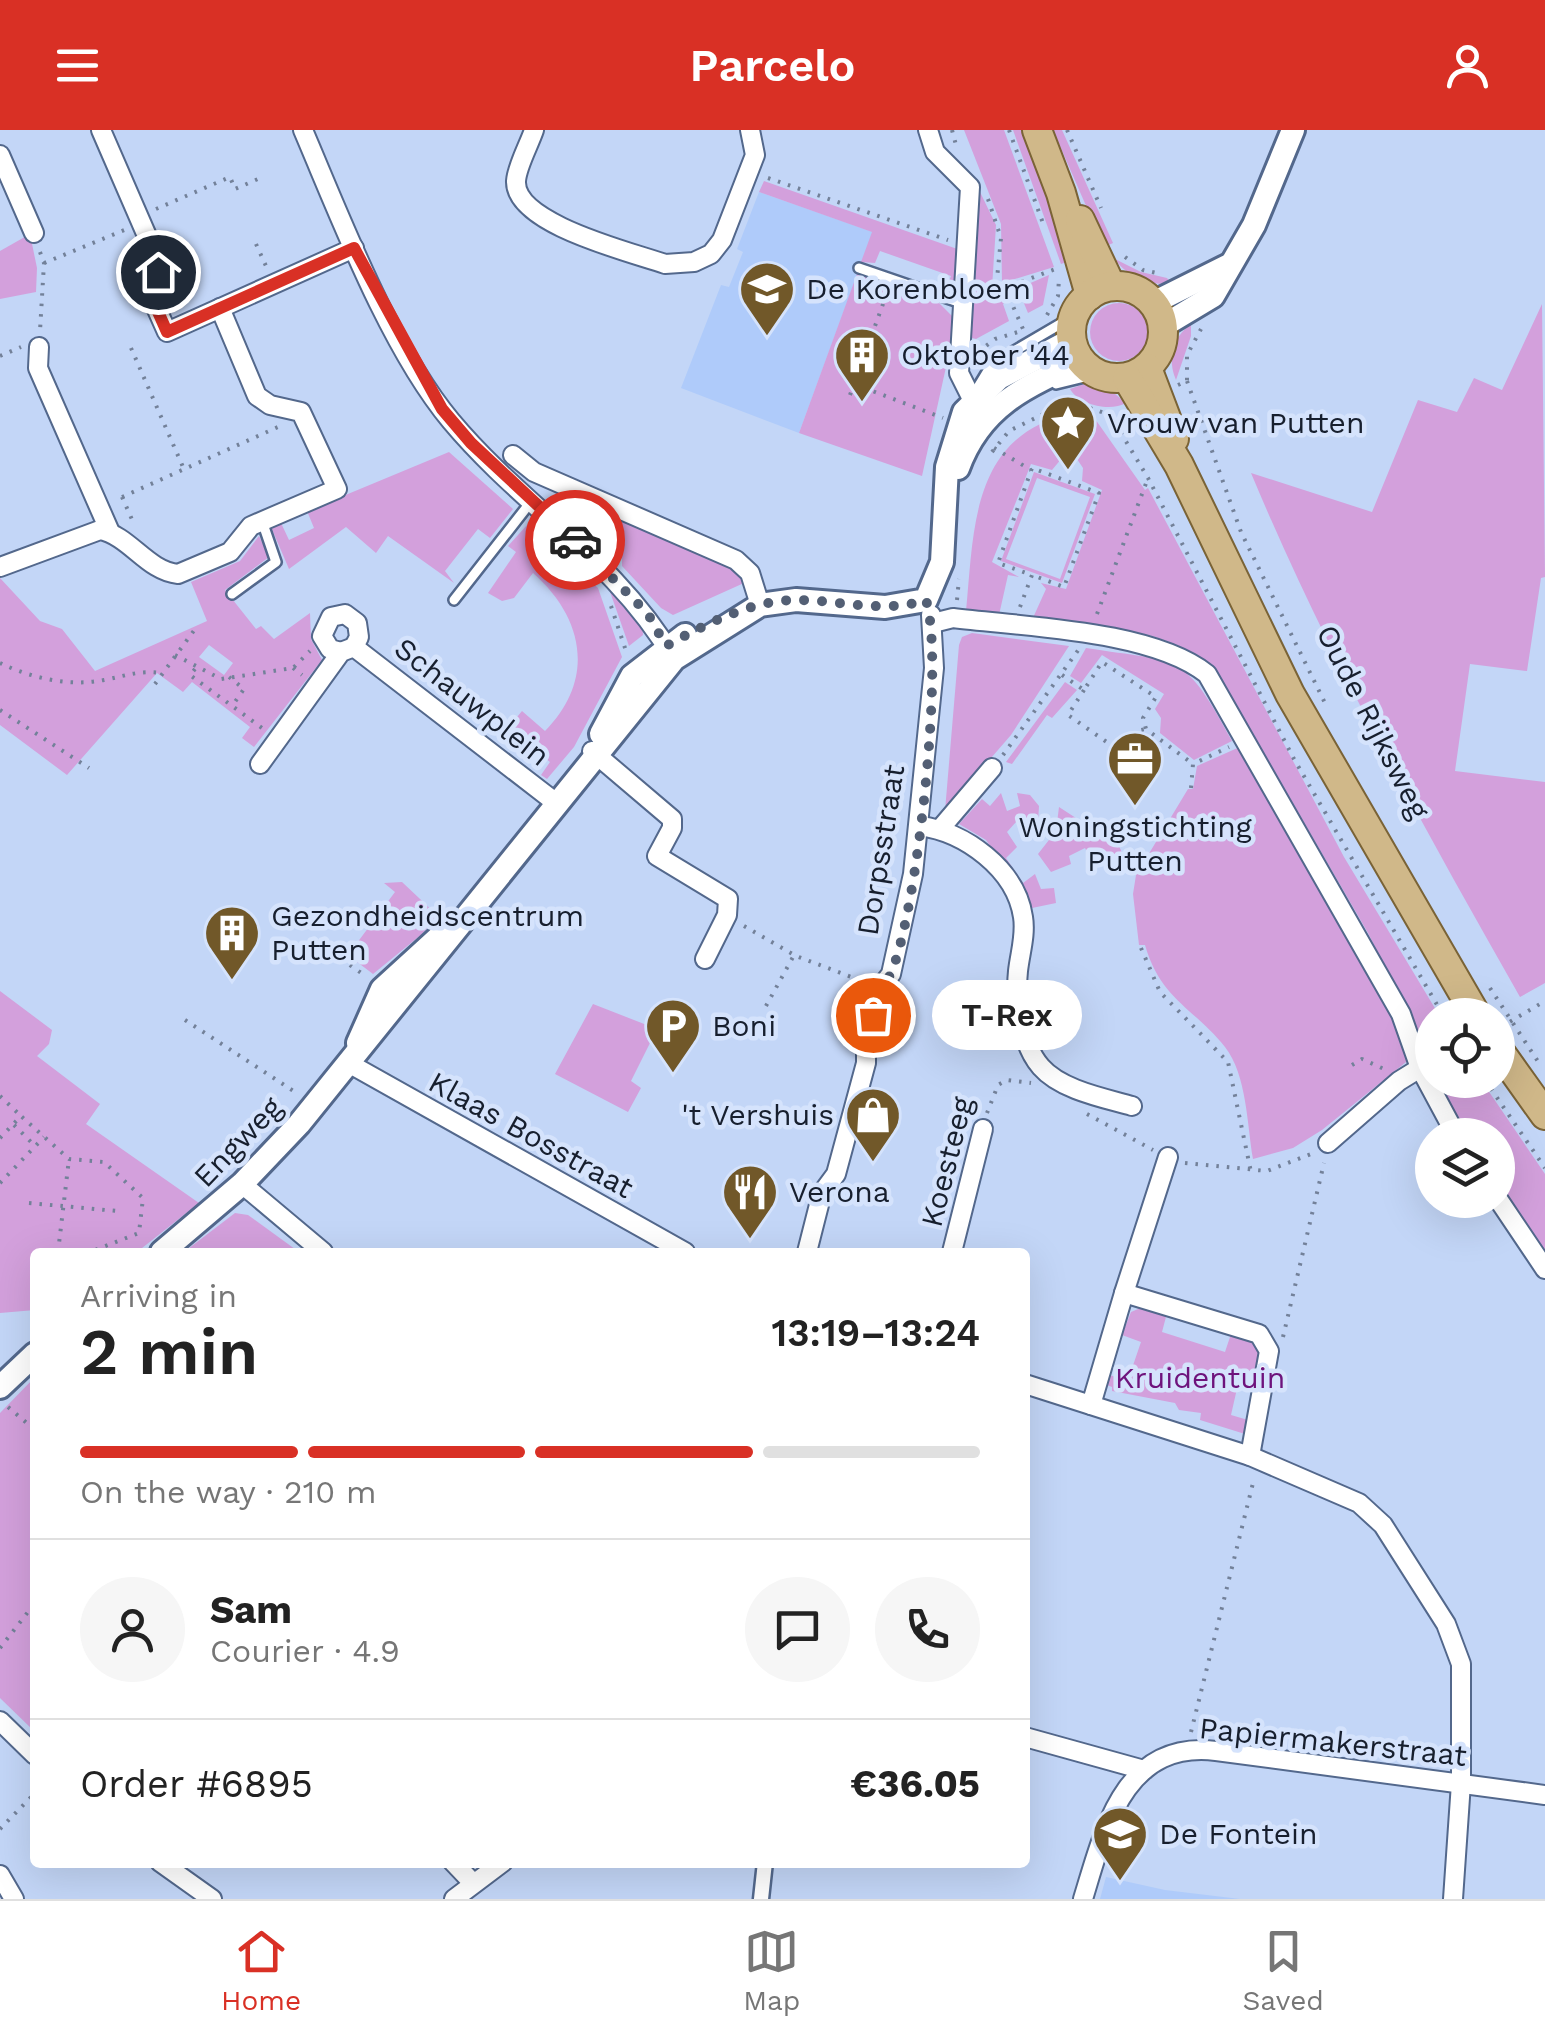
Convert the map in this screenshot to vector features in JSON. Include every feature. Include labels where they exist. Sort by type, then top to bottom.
[{"type":"main road","points":[[1036,130],[1061,193],[1081,327],[1137,373],[1160,349],[1158,315],[1134,290],[1081,327]]},
{"type":"main road","name":"Oude Rijksweg","points":[[1137,373],[1170,420],[1179,465],[1290,694],[1466,998]]},
{"type":"main road","points":[[1515,1073],[1545,1115]]},
{"type":"street","points":[[101,130],[157,260],[155,305],[167,332],[354,248]]},
{"type":"street","points":[[303,130],[354,248],[442,409],[600,562],[648,614],[670,652]]},
{"type":"street","points":[[534,130],[516,183],[525,208],[551,223],[665,264],[694,262],[712,254],[749,172],[756,144],[750,130]]},
{"type":"street","points":[[928,130],[935,152],[970,187],[959,373],[977,410]]},
{"type":"street","points":[[1158,315],[1227,266],[1254,226],[1293,130]]},
{"type":"street","points":[[0,155],[34,233]]},
{"type":"street","points":[[39,348],[38,368],[110,532],[161,569],[178,574],[230,552],[250,526],[337,489],[304,416],[294,408],[262,402],[257,396],[220,308]]},
{"type":"street","name":"Dorpsstraat","points":[[808,1248],[822,1193],[836,1174],[866,1066],[866,1042],[880,988],[890,974],[904,919],[920,826],[930,612],[942,562],[951,446],[999,378],[1081,327]]},
{"type":"street","points":[[513,455],[534,472],[736,560],[750,573],[760,605]]},
{"type":"street","points":[[0,568],[90,531],[110,532]]},
{"type":"street","name":"Engweg","points":[[167,1248],[242,1184],[350,1064],[670,652],[760,605],[796,600],[930,612]]},
{"type":"street","points":[[930,612],[1166,649],[1187,658],[1207,674],[1410,1032],[1415,1050]]},
{"type":"street","name":"Schauwplein","points":[[348,649],[360,630],[345,614],[325,622],[322,636],[330,649],[348,649],[555,802]]},
{"type":"street","points":[[260,764],[348,649]]},
{"type":"street","points":[[591,758],[667,812],[672,828],[657,856],[728,899],[727,916],[704,959]]},
{"type":"street","points":[[940,829],[992,768]]},
{"type":"street","points":[[920,826],[940,829],[974,845],[1019,902],[1024,918],[1019,1000],[1030,1047],[1042,1068],[1094,1096],[1132,1106]]},
{"type":"street","name":"Engweg","points":[[350,1064],[382,989],[462,918]]},
{"type":"street","name":"Klaas Bosstraat","points":[[350,1064],[678,1248]]},
{"type":"street","points":[[1328,1143],[1415,1071]]},
{"type":"street","name":"Koesteeg","points":[[953,1248],[983,1129]]},
{"type":"street","points":[[1091,1405],[1168,1157]]},
{"type":"street","points":[[242,1184],[318,1248]]},
{"type":"street","points":[[1511,1218],[1545,1269]]},
{"type":"street","points":[[1124,1294],[1259,1334],[1269,1351],[1250,1456]]},
{"type":"street","points":[[0,1388],[30,1359]]},
{"type":"street","points":[[1030,1386],[1250,1456],[1359,1504],[1392,1539],[1455,1644],[1463,1686],[1454,1899]]},
{"type":"street","points":[[0,1721],[30,1751]]},
{"type":"street","points":[[1030,1738],[1144,1770]]},
{"type":"street","name":"Papiermakerstraat","points":[[1083,1899],[1113,1808],[1124,1789],[1144,1770],[1186,1751],[1202,1749],[1545,1794]]},
{"type":"street","points":[[168,1868],[212,1899]]},
{"type":"street","points":[[459,1868],[472,1882]]},
{"type":"street","points":[[454,1899],[494,1868]]},
{"type":"street","points":[[761,1899],[764,1868]]},
{"type":"street","points":[[0,1874],[14,1899]]},
{"type":"lane","points":[[859,268],[964,304]]},
{"type":"lane","name":"Dorpsstraat","points":[[947,505],[982,440],[1000,420],[1044,390],[1081,327]]},
{"type":"lane","points":[[454,600],[532,500]]},
{"type":"lane","points":[[232,594],[276,562],[262,521]]},
{"type":"path","points":[[1009,130],[1046,232]]},
{"type":"path","points":[[1068,130],[1106,219]]},
{"type":"path","points":[[749,172],[969,248]]},
{"type":"path","points":[[44,263],[230,177],[236,189],[258,179]]},
{"type":"path","points":[[970,187],[985,193],[998,223],[996,289]]},
{"type":"path","points":[[34,233],[44,263],[39,348]]},
{"type":"path","points":[[256,244],[274,284]]},
{"type":"path","points":[[1056,261],[1058,296],[1081,327]]},
{"type":"path","points":[[966,284],[1005,288],[1058,268]]},
{"type":"path","points":[[850,395],[892,279]]},
{"type":"path","points":[[1005,288],[1024,331]]},
{"type":"path","points":[[131,348],[184,470]]},
{"type":"path","name":"Oude Rijksweg","points":[[1187,381],[1241,532],[1328,710]]},
{"type":"path","points":[[985,462],[1010,431],[1070,401],[1110,415],[1148,478],[1294,759],[1433,998]]},
{"type":"path","points":[[122,497],[304,416]]},
{"type":"path","points":[[1032,468],[1099,493],[1064,586],[1032,575],[998,563],[1032,468]]},
{"type":"path","points":[[992,768],[1089,636],[1148,478]]},
{"type":"path","points":[[600,562],[630,661]]},
{"type":"path","points":[[953,618],[960,575]]},
{"type":"path","points":[[1013,626],[1032,575]]},
{"type":"path","points":[[155,684],[198,625]]},
{"type":"path","points":[[175,655],[213,677],[270,672],[293,668],[322,636]]},
{"type":"path","points":[[1102,662],[1156,697],[1143,718],[1121,752],[1068,715],[1102,662]]},
{"type":"path","points":[[0,663],[38,676],[76,682],[129,672],[160,673]]},
{"type":"path","points":[[262,664],[270,672]]},
{"type":"path","points":[[293,668],[303,676],[293,689]]},
{"type":"path","points":[[195,669],[190,676],[262,728],[272,715]]},
{"type":"path","points":[[228,670],[244,689],[232,706]]},
{"type":"path","points":[[263,672],[271,679]]},
{"type":"path","points":[[1060,674],[1084,690]]},
{"type":"path","points":[[0,710],[89,768]]},
{"type":"path","points":[[1143,718],[1146,729],[1193,764]]},
{"type":"path","points":[[1135,730],[1146,729]]},
{"type":"path","points":[[1193,764],[1247,739]]},
{"type":"path","points":[[1191,788],[1193,764]]},
{"type":"path","points":[[727,916],[794,955],[880,988]]},
{"type":"path","points":[[324,947],[382,989]]},
{"type":"path","points":[[1141,948],[1160,992],[1228,1062],[1251,1172]]},
{"type":"path","points":[[766,1006],[794,955]]},
{"type":"path","points":[[1481,974],[1496,998]]},
{"type":"path","points":[[1515,1018],[1545,1000]]},
{"type":"path","points":[[186,1020],[315,1105]]},
{"type":"path","points":[[1515,1028],[1545,1071]]},
{"type":"path","points":[[1352,1066],[1370,1061],[1399,1081]]},
{"type":"path","name":"Koesteeg","points":[[983,1129],[998,1085],[1007,1080],[1035,1084]]},
{"type":"path","points":[[0,1096],[69,1159],[104,1162],[143,1198],[139,1233],[100,1248]]},
{"type":"path","points":[[1497,1098],[1545,1168]]},
{"type":"path","points":[[1086,1114],[1168,1157],[1251,1172],[1283,1168],[1328,1143]]},
{"type":"path","points":[[0,1138],[22,1116]]},
{"type":"path","points":[[13,1124],[36,1146]]},
{"type":"path","points":[[0,1182],[44,1137]]},
{"type":"path","points":[[1269,1351],[1286,1334],[1328,1143]]},
{"type":"path","points":[[59,1248],[69,1159]]},
{"type":"path","points":[[29,1202],[117,1212]]},
{"type":"path","points":[[141,1214],[149,1214]]},
{"type":"path","points":[[0,1400],[30,1426]]},
{"type":"path","points":[[1186,1751],[1255,1476],[1250,1456]]},
{"type":"path","points":[[0,1648],[30,1609]]},
{"type":"path","points":[[0,1829],[30,1798]]},
{"type":"shaded area","name":"De Korenbloem","points":[[759,192],[873,232],[799,433],[681,388],[721,285],[729,287],[743,252],[737,249]]},
{"type":"shaded area","name":"De Fontein","points":[[1106,1877],[1165,1890],[1240,1899],[1100,1899]]},
{"type":"green space","points":[[964,130],[1004,130],[1054,267],[1002,283],[1001,224]]},
{"type":"green space","points":[[1013,130],[1024,130],[1072,260],[1061,264]]},
{"type":"green space","points":[[1053,130],[1062,130],[1113,243],[1104,247]]},
{"type":"green space","points":[[764,181],[963,251],[956,288],[946,289],[951,276],[880,251],[875,263],[861,262],[872,232],[759,192]]},
{"type":"green space","points":[[980,192],[996,225],[992,288],[973,282]]},
{"type":"green space","points":[[30,234],[37,268],[36,292],[0,299],[0,251]]},
{"type":"green space","points":[[1115,259],[1141,272],[1167,278],[1171,283],[1140,279]]},
{"type":"green space","points":[[857,274],[938,302],[954,318],[953,356],[948,358],[922,476],[799,433]]},
{"type":"green space","points":[[1049,275],[1043,305],[1028,313],[1021,296],[1014,298],[1012,291]]},
{"type":"green space","points":[[971,290],[1006,295],[1009,300],[1003,304],[1009,321],[976,339],[968,337]]},
{"type":"green space","points":[[1119,303],[1139,312],[1148,332],[1139,352],[1119,361],[1099,352],[1090,332],[1099,312]]},
{"type":"green space","points":[[1542,304],[1545,577],[1541,578],[1527,671],[1470,664],[1455,771],[1545,782],[1545,983],[1520,997],[1344,674],[1251,473],[1372,512],[1418,400],[1457,412],[1474,378],[1502,390]]},
{"type":"green space","points":[[1191,324],[1191,336],[1176,380],[1173,349]]},
{"type":"green space","points":[[1084,384],[1109,389],[1126,403],[1104,407],[1087,403],[1070,389]]},
{"type":"green space","points":[[1071,414],[1093,416],[1145,490],[1148,488],[1344,857],[1429,998],[1415,998],[1415,1027],[1368,933],[1218,674],[1199,658],[1155,637],[1107,627],[1032,620],[1046,589],[1041,583],[1066,589],[1102,490],[1082,481],[1083,468],[1077,459],[1062,458],[1052,470],[1031,464],[992,562],[1019,577],[1008,575],[999,615],[966,611],[976,519],[984,490],[996,464],[1014,442],[1038,425]]},
{"type":"green space","points":[[449,452],[513,509],[490,538],[478,529],[445,571],[454,583],[388,536],[376,553],[346,527],[289,569],[271,527],[281,523],[289,540],[314,528],[307,511]]},
{"type":"green space","points":[[1034,472],[1095,494],[1062,583],[1001,561]],"holes":[[[1037,478],[1090,497],[1060,579],[1006,559]]]},
{"type":"green space","points":[[578,497],[730,563],[744,583],[673,615],[661,608],[622,566],[622,558],[558,499]]},
{"type":"green space","points":[[528,524],[598,588],[622,657],[574,747],[547,779],[541,775],[550,762],[507,729],[522,711],[545,731],[561,711],[577,670],[573,629],[564,609],[533,573],[514,598],[502,601],[488,593],[516,552],[508,546]]},
{"type":"green space","points":[[259,536],[269,557],[225,590],[256,629],[261,626],[274,639],[310,613],[311,639],[322,660],[254,747],[242,738],[250,727],[192,682],[183,692],[157,673],[67,775],[0,725],[0,578],[40,621],[62,629],[95,671],[207,621],[191,582],[240,561]],"holes":[[[209,645],[233,663],[224,675],[199,657]]]},
{"type":"green space","points":[[608,586],[642,619],[643,635],[629,646]]},
{"type":"green space","points":[[972,633],[1069,646],[1011,735],[945,811],[959,645],[962,637]]},
{"type":"green space","points":[[1086,648],[1143,656],[1177,667],[1202,691],[1232,741],[1194,760],[1160,733],[1161,718],[1155,709],[1164,694],[1102,655],[1081,683],[1070,676]]},
{"type":"green space","points":[[1065,682],[1077,690],[1052,718],[1047,715],[1012,764],[1006,762]]},
{"type":"green space","points":[[1242,746],[1392,1008],[1411,1058],[1322,1130],[1293,1148],[1253,1159],[1242,1086],[1232,1058],[1213,1033],[1169,991],[1145,945],[1139,945],[1133,894],[1136,875],[1188,789],[1193,789],[1197,766]]},
{"type":"green space","points":[[1001,793],[1007,811],[1020,806],[1017,793],[1030,795],[1039,806],[1038,822],[1027,835],[1016,822],[1007,832],[1017,847],[1006,858],[1023,883],[1035,874],[1041,889],[1054,888],[1056,903],[1032,908],[986,840],[959,824],[982,799],[990,806]]},
{"type":"green space","points":[[1059,807],[1119,846],[1123,855],[1118,865],[1094,865],[1085,848],[1069,856],[1071,864],[1051,872],[1038,854],[1056,831]]},
{"type":"green space","points":[[402,882],[437,915],[422,934],[373,974],[336,946],[339,943],[351,951],[395,892],[384,883]]},
{"type":"green space","points":[[0,991],[52,1030],[49,1044],[37,1056],[100,1104],[86,1124],[199,1203],[142,1248],[30,1248],[30,1310],[0,1313]]},
{"type":"green space","points":[[593,1004],[657,1029],[631,1081],[641,1088],[628,1112],[555,1074]]},
{"type":"green space","points":[[1445,1098],[1493,1098],[1507,1118],[1456,1118]]},
{"type":"green space","points":[[1515,1130],[1545,1174],[1545,1253],[1515,1210]]},
{"type":"green space","points":[[235,1213],[248,1215],[293,1248],[189,1248]]},
{"type":"green space","name":"Kruidentuin","points":[[1143,1307],[1167,1313],[1162,1332],[1225,1352],[1231,1334],[1256,1347],[1258,1374],[1241,1371],[1231,1415],[1248,1420],[1245,1434],[1200,1420],[1201,1413],[1179,1410],[1175,1403],[1112,1391],[1107,1385],[1109,1375],[1128,1380],[1141,1342],[1122,1335],[1131,1312]]},
{"type":"green space","points":[[30,1382],[30,1727],[0,1698],[0,1413]]},
{"type":"way so far","points":[[575,540],[648,614],[666,646],[702,626],[760,605],[796,600],[884,607],[926,600],[933,623],[934,668],[920,826],[897,946],[873,1015]]},
{"type":"place","name":"De Korenbloem","points":[[767,338]]},
{"type":"place","name":"Oktober '44","points":[[862,404]]},
{"type":"place","name":"Vrouw van Putten","points":[[1068,472]]},
{"type":"place","name":"Woningstichting Putten","points":[[1135,808]]},
{"type":"place","name":"Gezondheidscentrum Putten","points":[[232,982]]},
{"type":"place","name":"T-Rex","points":[[873,1015]]},
{"type":"place","name":"Boni","points":[[673,1075]]},
{"type":"place","name":"'t Vershuis","points":[[873,1164]]},
{"type":"place","name":"Verona","points":[[750,1241]]},
{"type":"place","name":"De Fontein","points":[[1120,1883]]},
{"type":"route","points":[[158,272],[155,305],[167,332],[354,248],[442,409],[471,443],[575,540]]}]
